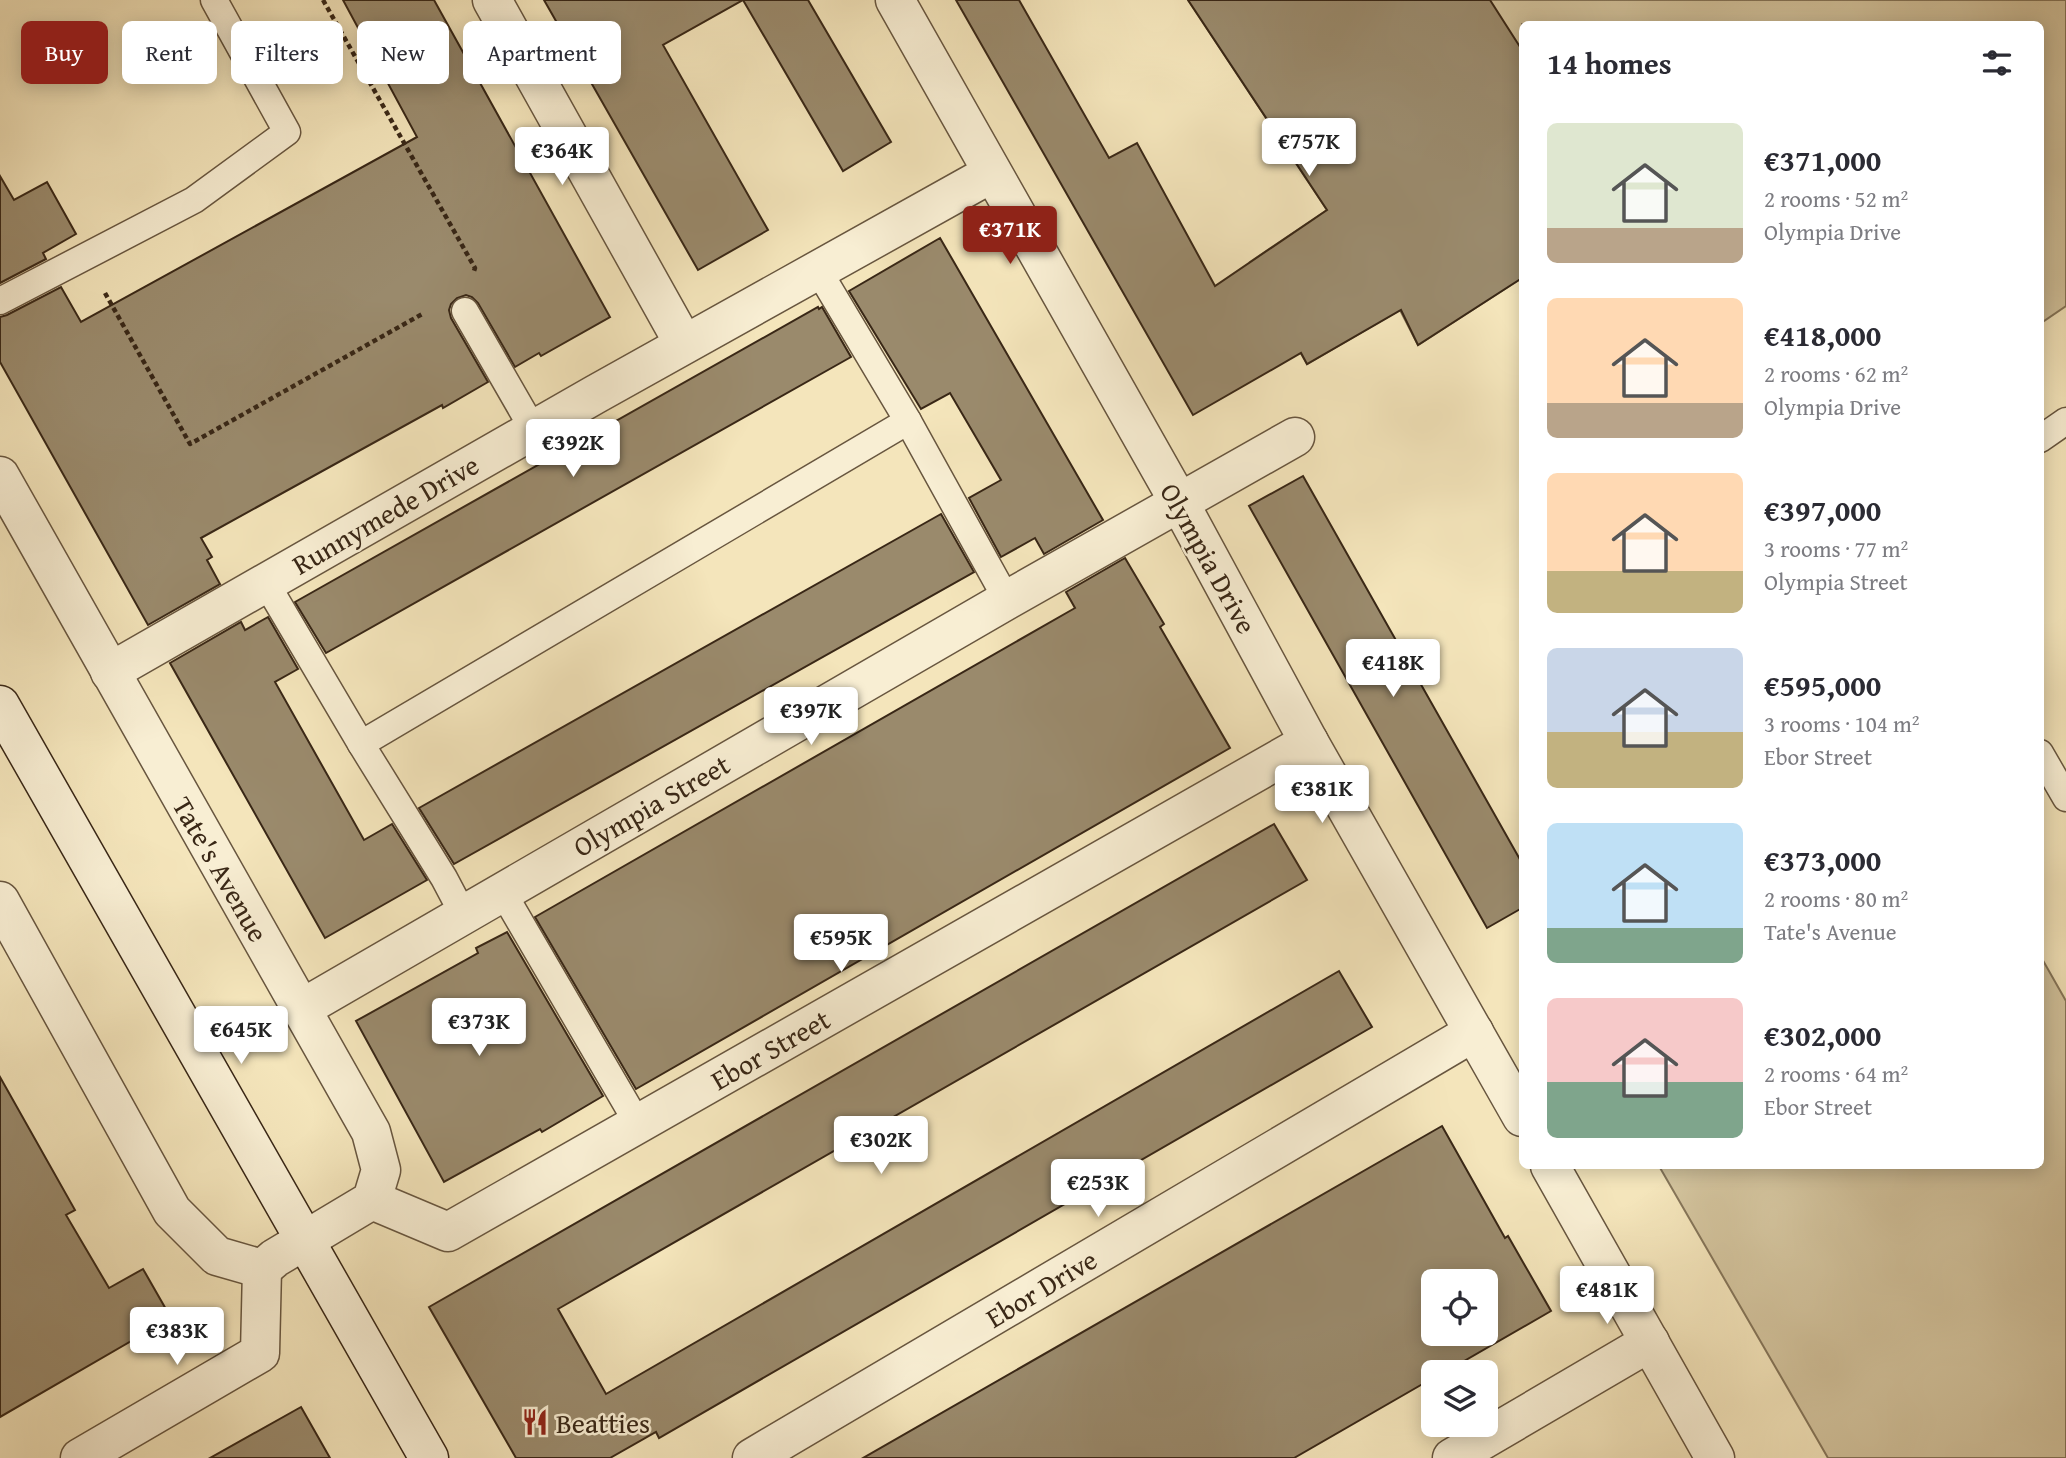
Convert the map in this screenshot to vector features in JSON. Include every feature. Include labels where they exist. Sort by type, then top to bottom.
[{"type":"street","points":[[492,0],[684,344]]},
{"type":"street","name":"Olympia Drive","points":[[895,0],[1179,502],[1309,742],[1519,1111]]},
{"type":"street","name":"Runnymede Drive","points":[[110,673],[533,429],[992,173]]},
{"type":"street","name":"Olympia Street","points":[[300,1009],[1007,600],[1295,438]]},
{"type":"street","name":"Tate's Avenue","points":[[0,476],[371,1132],[381,1170],[372,1200]]},
{"type":"street","points":[[0,705],[429,1458]]},
{"type":"street","name":"Ebor Street","points":[[372,1200],[448,1232],[1309,742]]},
{"type":"street","points":[[0,901],[172,1211],[217,1256],[262,1269]]},
{"type":"street","name":"Ebor Drive","points":[[752,1458],[1474,1032]]},
{"type":"street","points":[[1552,1169],[1715,1458]]},
{"type":"street","points":[[80,1458],[260,1353],[262,1269],[305,1239],[372,1200]]},
{"type":"street","points":[[1452,1458],[1650,1342]]},
{"type":"lane","points":[[0,301],[194,200],[287,132],[214,0]]},
{"type":"lane","points":[[818,270],[908,421],[1007,600]]},
{"type":"lane","points":[[464,311],[533,429]]},
{"type":"lane","points":[[361,744],[908,421]]},
{"type":"lane","points":[[2044,436],[2066,421]]},
{"type":"lane","points":[[266,583],[463,914]]},
{"type":"lane","points":[[2044,760],[2066,798]]},
{"type":"lane","points":[[502,891],[638,1124]]},
{"type":"path","points":[[85,257],[190,444],[427,311],[464,311],[475,268],[323,0]]},
{"type":"shaded area","points":[[1188,0],[2066,0],[2066,306],[2044,321],[2044,21],[1519,21],[1519,280],[1418,345],[1400,310],[1307,364],[1250,262],[1327,210]]},
{"type":"shaded area","points":[[2044,962],[2066,1001],[2066,1458],[1828,1458],[1661,1169],[2044,1169]]},
{"type":"building","points":[[343,0],[434,0],[446,21],[357,21],[357,26]]},
{"type":"building","points":[[544,0],[743,0],[663,45],[768,230],[698,270],[592,84],[621,84],[621,21],[556,21]]},
{"type":"building","points":[[743,0],[808,0],[891,142],[843,171]]},
{"type":"building","points":[[956,0],[1019,0],[1109,158],[1137,143],[1215,286],[1327,210],[1188,0],[1490,0],[1519,45],[1519,280],[1418,345],[1401,310],[1307,364],[1301,353],[1193,415]]},
{"type":"building","points":[[449,27],[463,52],[463,84],[481,84],[610,317],[541,356],[539,353],[515,367],[478,303],[466,295],[457,298],[449,310],[451,318],[488,382],[201,538],[212,557],[207,560],[220,584],[148,625],[0,362],[0,317],[61,287],[81,322],[417,137],[388,84],[449,84]]},
{"type":"building","points":[[0,176],[14,200],[47,182],[76,234],[43,253],[46,259],[0,283]]},
{"type":"building","points":[[940,238],[1103,520],[1044,554],[1035,538],[1001,557],[969,498],[1001,480],[950,393],[921,409],[849,291]]},
{"type":"building","points":[[822,307],[851,357],[326,653],[295,602]]},
{"type":"building","points":[[1303,476],[1519,858],[1519,910],[1487,928],[1249,506]]},
{"type":"building","points":[[941,514],[974,572],[454,864],[419,808]]},
{"type":"building","points":[[1125,558],[1164,624],[1160,627],[1230,748],[636,1089],[535,917],[1075,608],[1066,592]]},
{"type":"building","points":[[268,617],[298,669],[275,682],[364,840],[392,824],[427,880],[325,938],[170,663],[241,622],[245,630]]},
{"type":"building","points":[[1274,824],[1307,880],[558,1309],[606,1394],[1339,971],[1372,1027],[659,1438],[656,1432],[610,1458],[516,1458],[429,1307]]},
{"type":"building","points":[[507,932],[603,1096],[542,1132],[540,1129],[444,1182],[356,1021],[478,953],[476,948]]},
{"type":"building","points":[[0,1077],[75,1210],[66,1215],[109,1288],[143,1269],[171,1318],[0,1417]]},
{"type":"building","points":[[1442,1126],[1505,1238],[1508,1236],[1551,1311],[1498,1342],[1498,1269],[1421,1269],[1421,1346],[1490,1346],[1466,1360],[1421,1360],[1421,1385],[1294,1458],[863,1458]]},
{"type":"building","points":[[301,1407],[330,1458],[210,1458]]},
{"type":"place","name":"Beatties","points":[[535,1422]]}]
